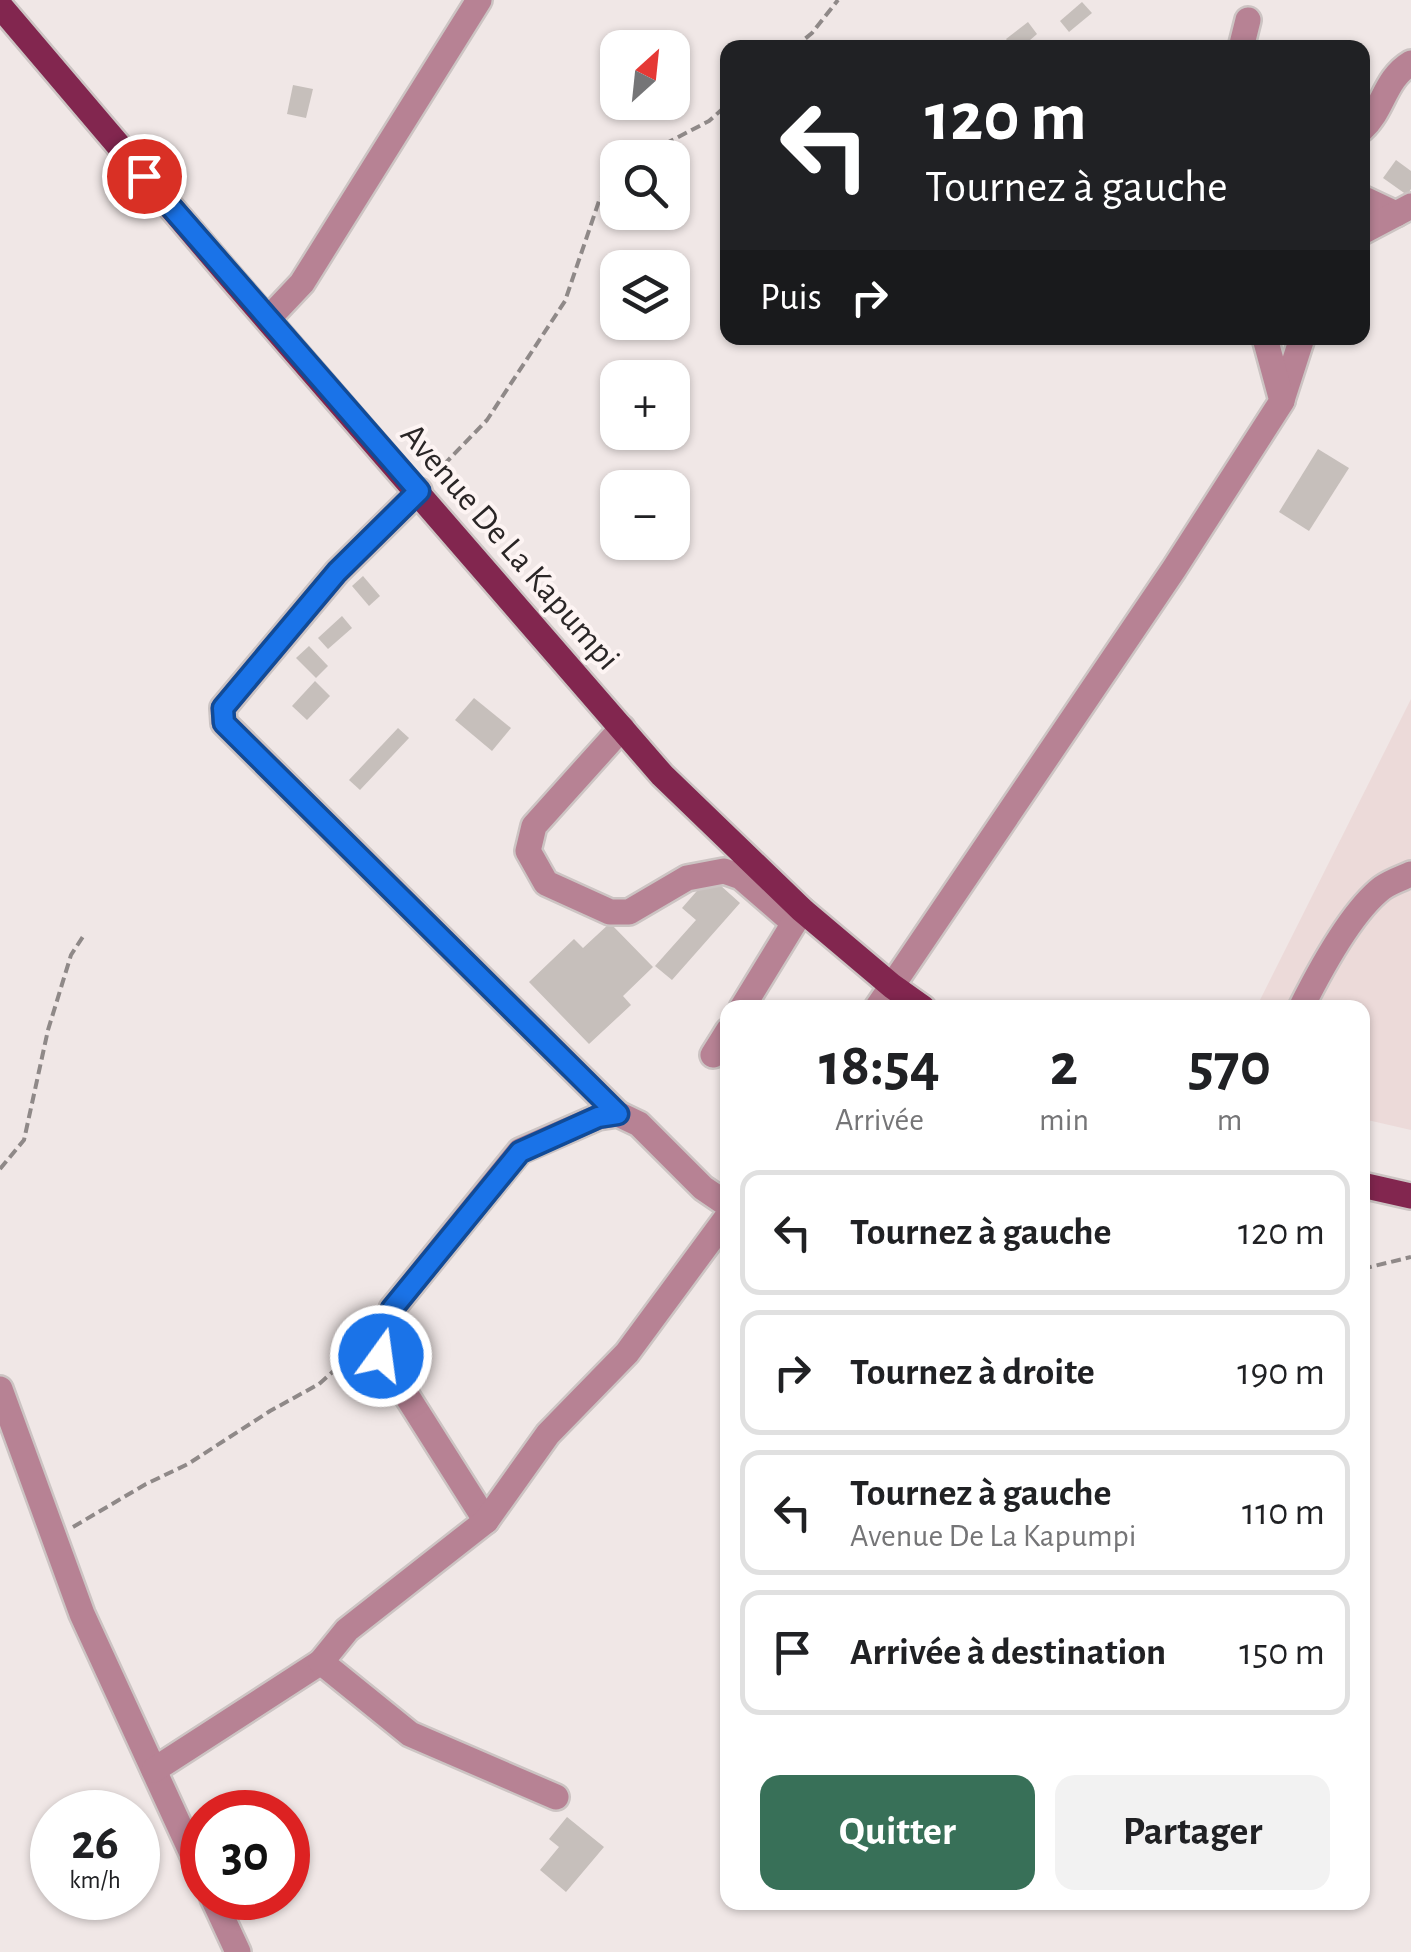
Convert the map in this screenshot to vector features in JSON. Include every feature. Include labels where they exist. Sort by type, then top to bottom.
[{"type":"main road","name":"Avenue De La Kapumpi","points":[[2,16],[662,775],[798,917],[884,997]]},
{"type":"main road","points":[[1370,1187],[1411,1196]]},
{"type":"street","points":[[268,319],[302,283],[479,0]]},
{"type":"street","points":[[1243,40],[1248,20]]},
{"type":"street","points":[[1370,118],[1389,81],[1411,63]]},
{"type":"street","points":[[1370,200],[1403,210]]},
{"type":"street","points":[[1370,228],[1403,210]]},
{"type":"street","points":[[1267,345],[1282,401]]},
{"type":"street","points":[[884,997],[1174,569],[1282,401],[1300,345]]},
{"type":"street","points":[[419,491],[319,594],[223,708],[224,723],[618,1114],[639,1124],[702,1188],[720,1200]]},
{"type":"street","points":[[622,728],[534,826],[528,851],[546,882],[610,912],[629,912],[687,878],[724,871],[741,877],[798,917],[747,1000]]},
{"type":"street","points":[[1305,1000],[1324,963],[1359,915],[1382,888],[1411,874]]},
{"type":"street","points":[[713,1054],[720,1043]]},
{"type":"street","points":[[486,1521],[381,1356],[380,1335],[392,1309],[520,1152],[598,1117],[618,1114]]},
{"type":"street","points":[[154,1770],[321,1662],[347,1630],[486,1521],[548,1434],[627,1353],[720,1227]]},
{"type":"street","points":[[0,1389],[82,1614],[180,1827]]},
{"type":"street","points":[[321,1662],[410,1734],[556,1796]]},
{"type":"street","points":[[223,1920],[238,1952]]},
{"type":"path","points":[[804,40],[838,0]]},
{"type":"path","points":[[672,140],[720,111]]},
{"type":"path","points":[[419,491],[487,420],[566,301],[600,199]]},
{"type":"path","points":[[0,1168],[24,1140],[48,1030],[71,955],[84,936]]},
{"type":"path","points":[[1370,1267],[1411,1256]]},
{"type":"path","points":[[52,1540],[319,1384],[346,1360],[381,1356]]},
{"type":"shaded area","points":[[1411,699],[1411,1130],[1370,1121],[1370,1000],[1260,1000]]},
{"type":"building","points":[[1082,2],[1092,13],[1069,32],[1060,21]]},
{"type":"building","points":[[1028,22],[1037,34],[1030,40],[1006,39]]},
{"type":"building","points":[[293,85],[313,89],[306,118],[287,114]]},
{"type":"building","points":[[1396,160],[1411,171],[1407,195],[1383,178]]},
{"type":"building","points":[[1318,449],[1349,468],[1309,531],[1279,512]]},
{"type":"building","points":[[363,576],[380,596],[369,606],[352,586]]},
{"type":"building","points":[[342,616],[352,628],[328,649],[318,638]]},
{"type":"building","points":[[309,646],[328,666],[316,678],[296,658]]},
{"type":"building","points":[[315,681],[330,696],[307,720],[292,706]]},
{"type":"building","points":[[474,698],[511,728],[492,751],[455,720]]},
{"type":"building","points":[[398,728],[409,738],[360,790],[349,780]]},
{"type":"building","points":[[710,876],[740,903],[672,980],[655,966],[696,920],[682,908]]},
{"type":"building","points":[[610,923],[653,967],[623,996],[631,1005],[589,1044],[529,982],[574,939],[583,948]]},
{"type":"building","points":[[567,1817],[604,1847],[566,1892],[540,1870],[559,1847],[549,1839]]},
{"type":"route","points":[[144,176],[419,491],[337,572],[223,708],[224,723],[618,1114],[598,1117],[520,1152],[392,1309],[380,1335],[381,1356]]}]
